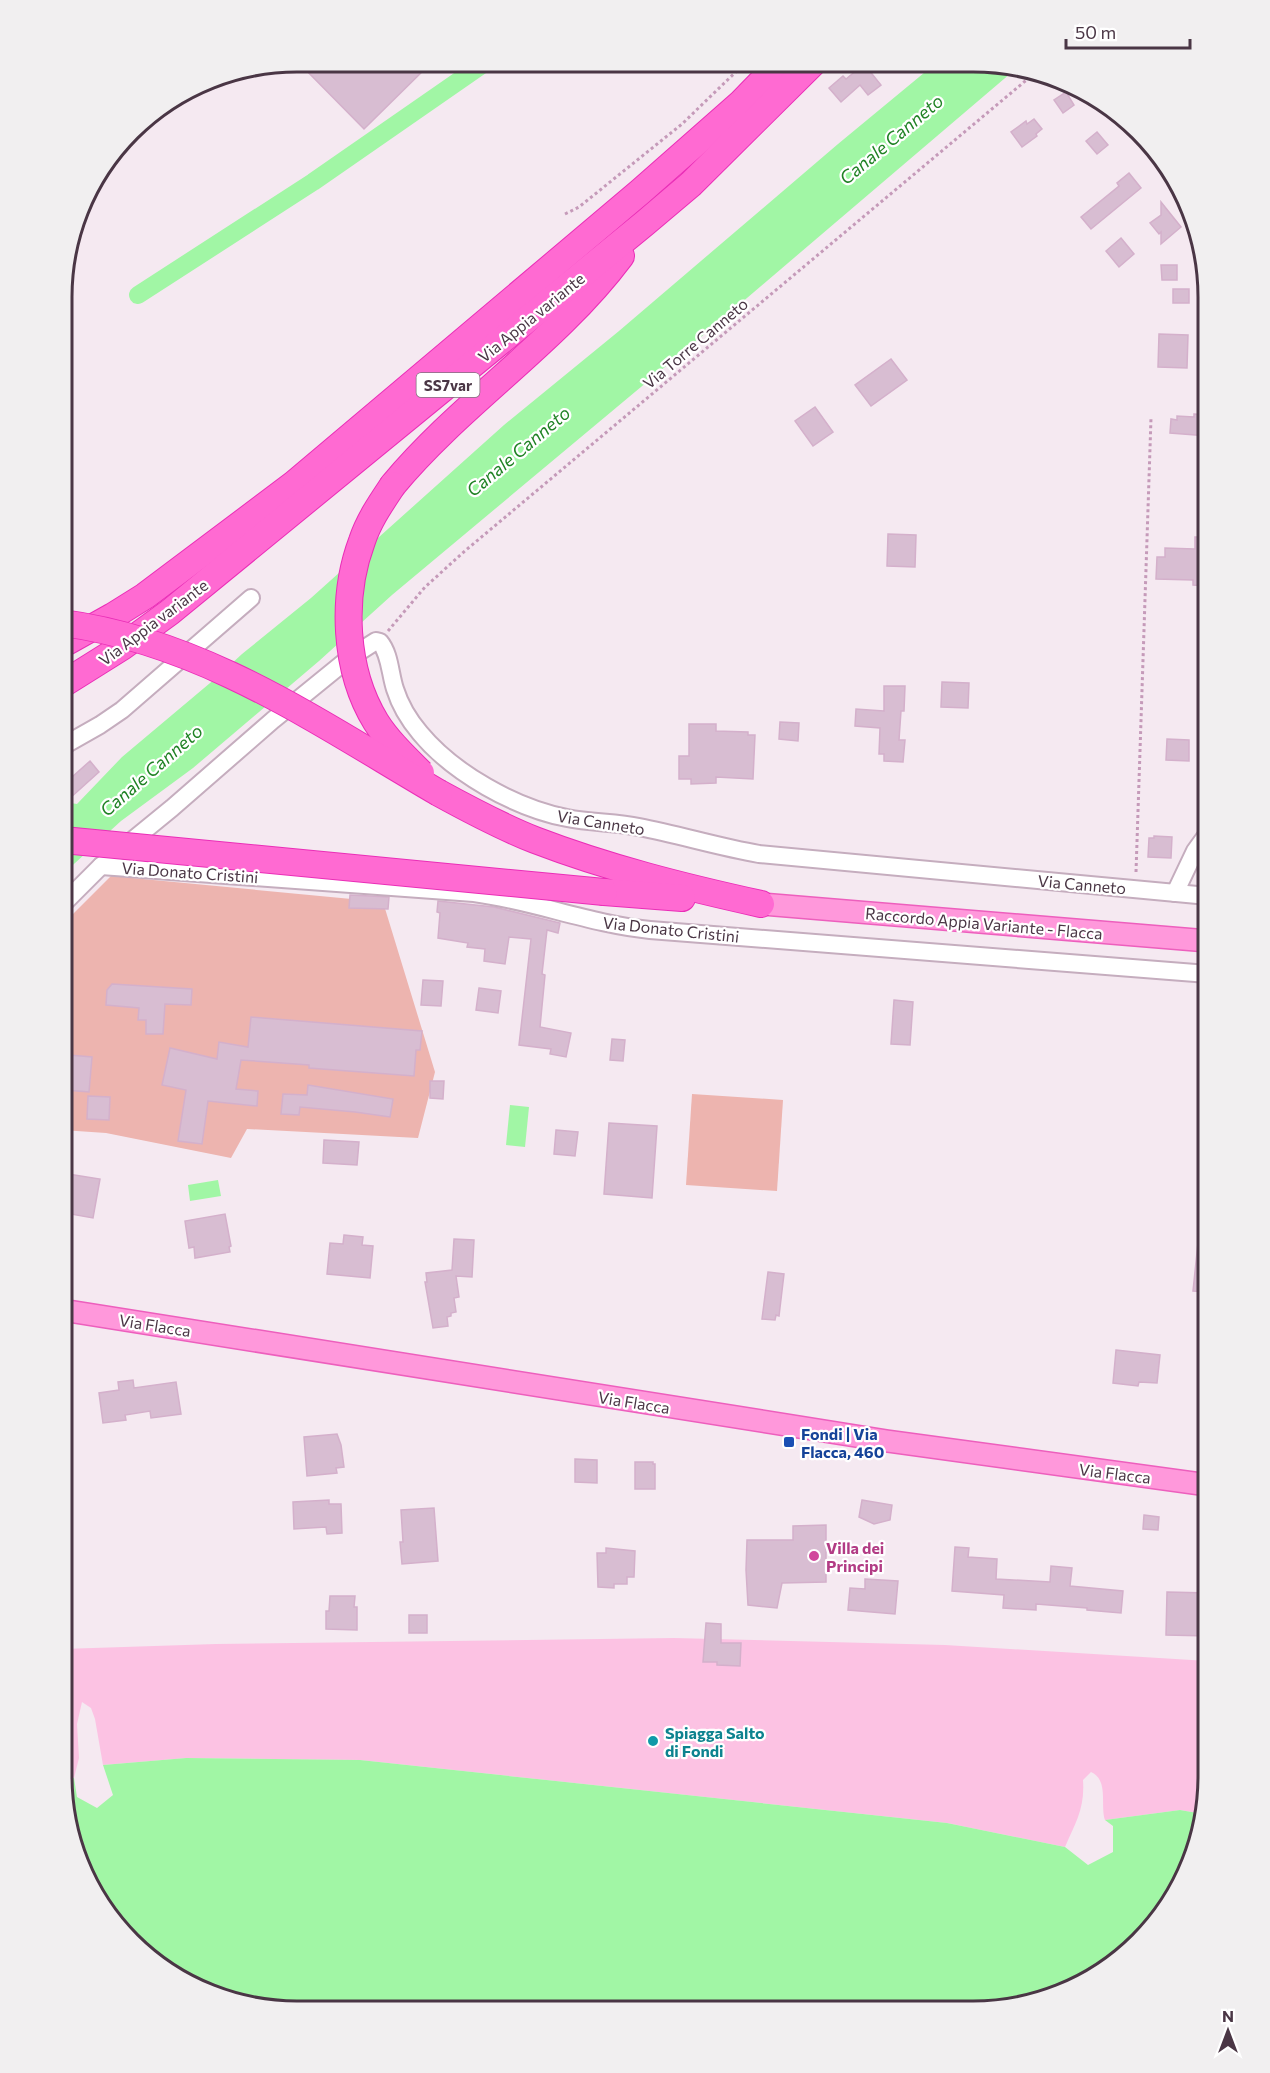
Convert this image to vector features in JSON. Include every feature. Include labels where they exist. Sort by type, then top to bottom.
[{"type":"highway","name":"Via Appia variante","points":[[72,639],[145,596],[294,484],[640,192],[727,116],[771,72]]},
{"type":"highway","name":"Via Appia variante","points":[[72,678],[122,647],[182,603],[645,223],[691,184],[804,72]]},
{"type":"highway","points":[[439,793],[378,724],[364,698],[353,662],[349,606],[355,563],[368,525],[393,485],[432,442],[581,304],[598,286],[645,223]]},
{"type":"highway","points":[[72,625],[146,641],[181,652],[218,668],[275,697],[439,793],[512,830],[605,865],[760,904]]},
{"type":"highway","points":[[72,841],[604,892],[760,904]]},
{"type":"main road","name":"Raccordo Appia Variante - Flacca","points":[[760,904],[1198,940]]},
{"type":"main road","name":"Via Flacca","points":[[72,1312],[887,1441],[1198,1484]]},
{"type":"street","points":[[72,741],[117,714],[252,598]]},
{"type":"street","points":[[72,895],[101,866],[340,665],[371,643],[380,642]]},
{"type":"street","name":"Via Canneto","points":[[380,642],[386,651],[402,707],[412,724],[431,745],[457,767],[485,785],[518,802],[555,816],[629,825],[759,854],[1198,895]]},
{"type":"street","points":[[1175,893],[1198,847]]},
{"type":"street","name":"Via Donato Cristini","points":[[101,866],[474,893],[525,902],[610,925],[650,930],[1198,973]]},
{"type":"path","points":[[565,214],[579,207],[682,124],[736,72]]},
{"type":"path","name":"Via Torre Canneto","points":[[380,642],[425,588],[466,550],[1028,79]]},
{"type":"path","points":[[1135,889],[1151,417]]},
{"type":"shaded area","points":[[111,876],[383,902],[435,1072],[418,1138],[247,1129],[231,1158],[106,1133],[72,1131],[72,915]]},
{"type":"shaded area","points":[[692,1094],[783,1100],[777,1191],[686,1185]]},
{"type":"sand","name":"Spiagga Salto di Fondi","points":[[674,1638],[945,1645],[1198,1660],[1198,1791],[1195,1813],[1180,1810],[1105,1820],[1102,1787],[1097,1776],[1091,1772],[1083,1780],[1081,1807],[1065,1847],[947,1823],[360,1760],[186,1758],[103,1765],[95,1719],[91,1708],[82,1702],[77,1724],[79,1758],[74,1778],[72,1778],[72,1649],[216,1644]]},
{"type":"water","name":"Canale Canneto","points":[[925,72],[988,72],[1009,75],[720,321],[392,595],[319,661],[193,768],[121,821],[72,866],[72,803],[77,804],[122,757],[311,598],[504,425],[619,331]]},
{"type":"water","points":[[510,1105],[529,1107],[525,1147],[506,1145]]},
{"type":"water","points":[[218,1180],[221,1196],[190,1201],[188,1185]]},
{"type":"water","points":[[186,1758],[360,1760],[947,1823],[1065,1847],[1088,1865],[1113,1852],[1113,1826],[1105,1820],[1180,1810],[1195,1813],[1186,1848],[1175,1875],[1160,1901],[1132,1935],[1085,1971],[1059,1984],[1017,1997],[988,2001],[282,2001],[253,1997],[225,1989],[185,1971],[149,1945],[119,1913],[102,1888],[89,1862],[76,1820],[72,1791],[72,1778],[74,1778],[77,1797],[97,1808],[113,1795],[103,1765]]},
{"type":"building","points":[[308,72],[422,72],[364,129]]},
{"type":"building","points":[[854,72],[870,72],[881,85],[868,95],[860,85],[841,102],[829,88],[843,76],[846,79]]},
{"type":"building","points":[[1066,92],[1074,105],[1063,113],[1054,100]]},
{"type":"building","points":[[1034,119],[1042,129],[1036,134],[1037,136],[1022,147],[1011,132],[1026,121],[1027,124]]},
{"type":"building","points":[[1097,132],[1108,145],[1097,154],[1086,141]]},
{"type":"building","points":[[1129,173],[1141,188],[1091,229],[1081,217],[1119,186],[1117,183]]},
{"type":"building","points":[[1161,202],[1181,227],[1161,244],[1161,232],[1159,234],[1150,223],[1161,215]]},
{"type":"building","points":[[1121,238],[1134,254],[1119,267],[1106,251]]},
{"type":"building","points":[[1161,265],[1177,265],[1177,280],[1162,280]]},
{"type":"building","points":[[1173,289],[1189,289],[1189,303],[1173,303]]},
{"type":"building","points":[[1159,334],[1188,335],[1187,368],[1158,367]]},
{"type":"building","points":[[891,359],[907,380],[871,406],[855,385]]},
{"type":"building","points":[[815,407],[833,432],[813,446],[795,421]]},
{"type":"building","points":[[1194,414],[1198,414],[1198,435],[1170,433],[1171,419],[1177,420],[1177,416],[1194,417]]},
{"type":"building","points":[[888,534],[916,535],[915,567],[887,566]]},
{"type":"building","points":[[1195,537],[1198,537],[1198,585],[1193,585],[1193,580],[1156,579],[1157,557],[1165,557],[1165,548],[1195,549]]},
{"type":"building","points":[[942,682],[969,683],[968,708],[941,707]]},
{"type":"building","points":[[884,686],[905,686],[899,740],[905,740],[903,762],[884,761],[884,754],[879,754],[880,728],[855,726],[856,709],[884,711]]},
{"type":"building","points":[[780,722],[799,723],[798,741],[779,739]]},
{"type":"building","points":[[689,724],[716,724],[716,731],[748,732],[748,735],[755,735],[753,779],[716,777],[716,783],[691,784],[691,779],[679,779],[679,756],[689,756]]},
{"type":"building","points":[[1167,739],[1189,740],[1189,761],[1166,760]]},
{"type":"building","points":[[90,761],[99,772],[72,796],[72,777]]},
{"type":"building","points":[[1154,836],[1172,837],[1171,858],[1148,857],[1149,838],[1154,838]]},
{"type":"building","points":[[350,895],[389,897],[388,909],[349,908]]},
{"type":"building","points":[[438,901],[494,907],[560,923],[558,933],[547,930],[542,974],[545,975],[540,1027],[571,1033],[566,1057],[550,1054],[551,1049],[519,1045],[531,939],[509,937],[505,964],[484,961],[485,949],[467,947],[468,943],[438,938],[440,913],[437,912]]},
{"type":"building","points":[[423,980],[443,981],[441,1006],[421,1005]]},
{"type":"building","points":[[112,984],[192,989],[191,1005],[165,1004],[163,1034],[146,1034],[146,1020],[138,1020],[139,1008],[106,1005],[107,990]]},
{"type":"building","points":[[479,988],[501,991],[498,1013],[476,1010]]},
{"type":"building","points":[[894,1000],[913,1002],[910,1045],[891,1044]]},
{"type":"building","points":[[251,1017],[422,1031],[420,1050],[416,1050],[414,1076],[241,1060],[236,1089],[258,1091],[257,1106],[208,1101],[202,1144],[178,1141],[186,1090],[162,1085],[170,1048],[217,1059],[219,1042],[248,1047]]},
{"type":"building","points":[[612,1039],[625,1040],[623,1061],[610,1060]]},
{"type":"building","points":[[72,1055],[92,1057],[89,1092],[72,1091]]},
{"type":"building","points":[[430,1081],[444,1081],[443,1099],[430,1098]]},
{"type":"building","points":[[308,1085],[393,1099],[390,1117],[300,1107],[299,1115],[281,1114],[283,1094],[307,1095]]},
{"type":"building","points":[[88,1096],[110,1097],[109,1120],[87,1119]]},
{"type":"building","points":[[609,1123],[657,1126],[652,1198],[604,1194]]},
{"type":"building","points":[[556,1130],[578,1132],[575,1156],[554,1154]]},
{"type":"building","points":[[324,1140],[359,1142],[357,1165],[323,1163]]},
{"type":"building","points":[[72,1175],[100,1179],[93,1218],[72,1214]]},
{"type":"building","points":[[225,1214],[230,1252],[195,1258],[194,1247],[189,1248],[185,1221]]},
{"type":"building","points":[[344,1235],[363,1237],[362,1245],[373,1246],[370,1278],[327,1274],[330,1243],[343,1244]]},
{"type":"building","points":[[454,1239],[474,1240],[472,1277],[456,1276],[459,1297],[454,1298],[456,1312],[447,1317],[448,1326],[433,1328],[425,1282],[427,1282],[426,1273],[452,1270]]},
{"type":"building","points":[[1198,1243],[1198,1291],[1193,1291]]},
{"type":"building","points":[[768,1272],[784,1274],[779,1316],[776,1315],[775,1320],[762,1319]]},
{"type":"building","points":[[1116,1350],[1160,1355],[1157,1383],[1139,1382],[1138,1386],[1113,1383]]},
{"type":"building","points":[[133,1380],[134,1388],[176,1382],[181,1414],[151,1418],[150,1411],[125,1415],[126,1420],[103,1423],[99,1393],[119,1390],[118,1382]]},
{"type":"building","points":[[337,1434],[344,1467],[336,1468],[337,1473],[307,1476],[304,1437]]},
{"type":"building","points":[[575,1459],[597,1460],[597,1483],[575,1482]]},
{"type":"building","points":[[635,1462],[655,1464],[655,1489],[635,1489]]},
{"type":"building","points":[[329,1500],[329,1504],[341,1504],[342,1533],[327,1534],[326,1527],[294,1529],[293,1502]]},
{"type":"building","points":[[862,1500],[892,1505],[890,1520],[874,1524],[859,1517]]},
{"type":"building","points":[[434,1508],[438,1561],[402,1564],[401,1510]]},
{"type":"building","points":[[1144,1515],[1159,1517],[1158,1530],[1143,1529]]},
{"type":"building","points":[[826,1525],[826,1582],[782,1583],[777,1608],[748,1605],[747,1540],[793,1540],[793,1526]]},
{"type":"building","points":[[955,1547],[969,1548],[968,1557],[997,1559],[996,1579],[1050,1582],[1051,1566],[1072,1568],[1070,1586],[1123,1591],[1121,1613],[1036,1604],[1036,1610],[1003,1608],[1004,1595],[952,1591]]},
{"type":"building","points":[[606,1548],[635,1551],[634,1577],[627,1577],[627,1584],[614,1584],[614,1588],[598,1587],[597,1553],[606,1553]]},
{"type":"building","points":[[865,1579],[898,1581],[895,1614],[848,1610],[850,1588],[865,1589]]},
{"type":"building","points":[[1167,1592],[1198,1593],[1198,1636],[1166,1635]]},
{"type":"building","points":[[330,1596],[355,1596],[357,1630],[326,1629],[326,1611],[329,1611]]},
{"type":"building","points":[[409,1615],[427,1615],[427,1633],[409,1633]]},
{"type":"building","points":[[706,1623],[721,1624],[721,1643],[741,1643],[740,1666],[703,1662]]},
{"type":"waterway","points":[[138,295],[313,182],[472,72]]},
{"type":"place","name":"Fondi | Via Flacca, 460","points":[[789,1442]]},
{"type":"place","name":"Villa dei Principi","points":[[814,1556]]},
{"type":"place","name":"Spiagga Salto di Fondi","points":[[653,1741]]}]
